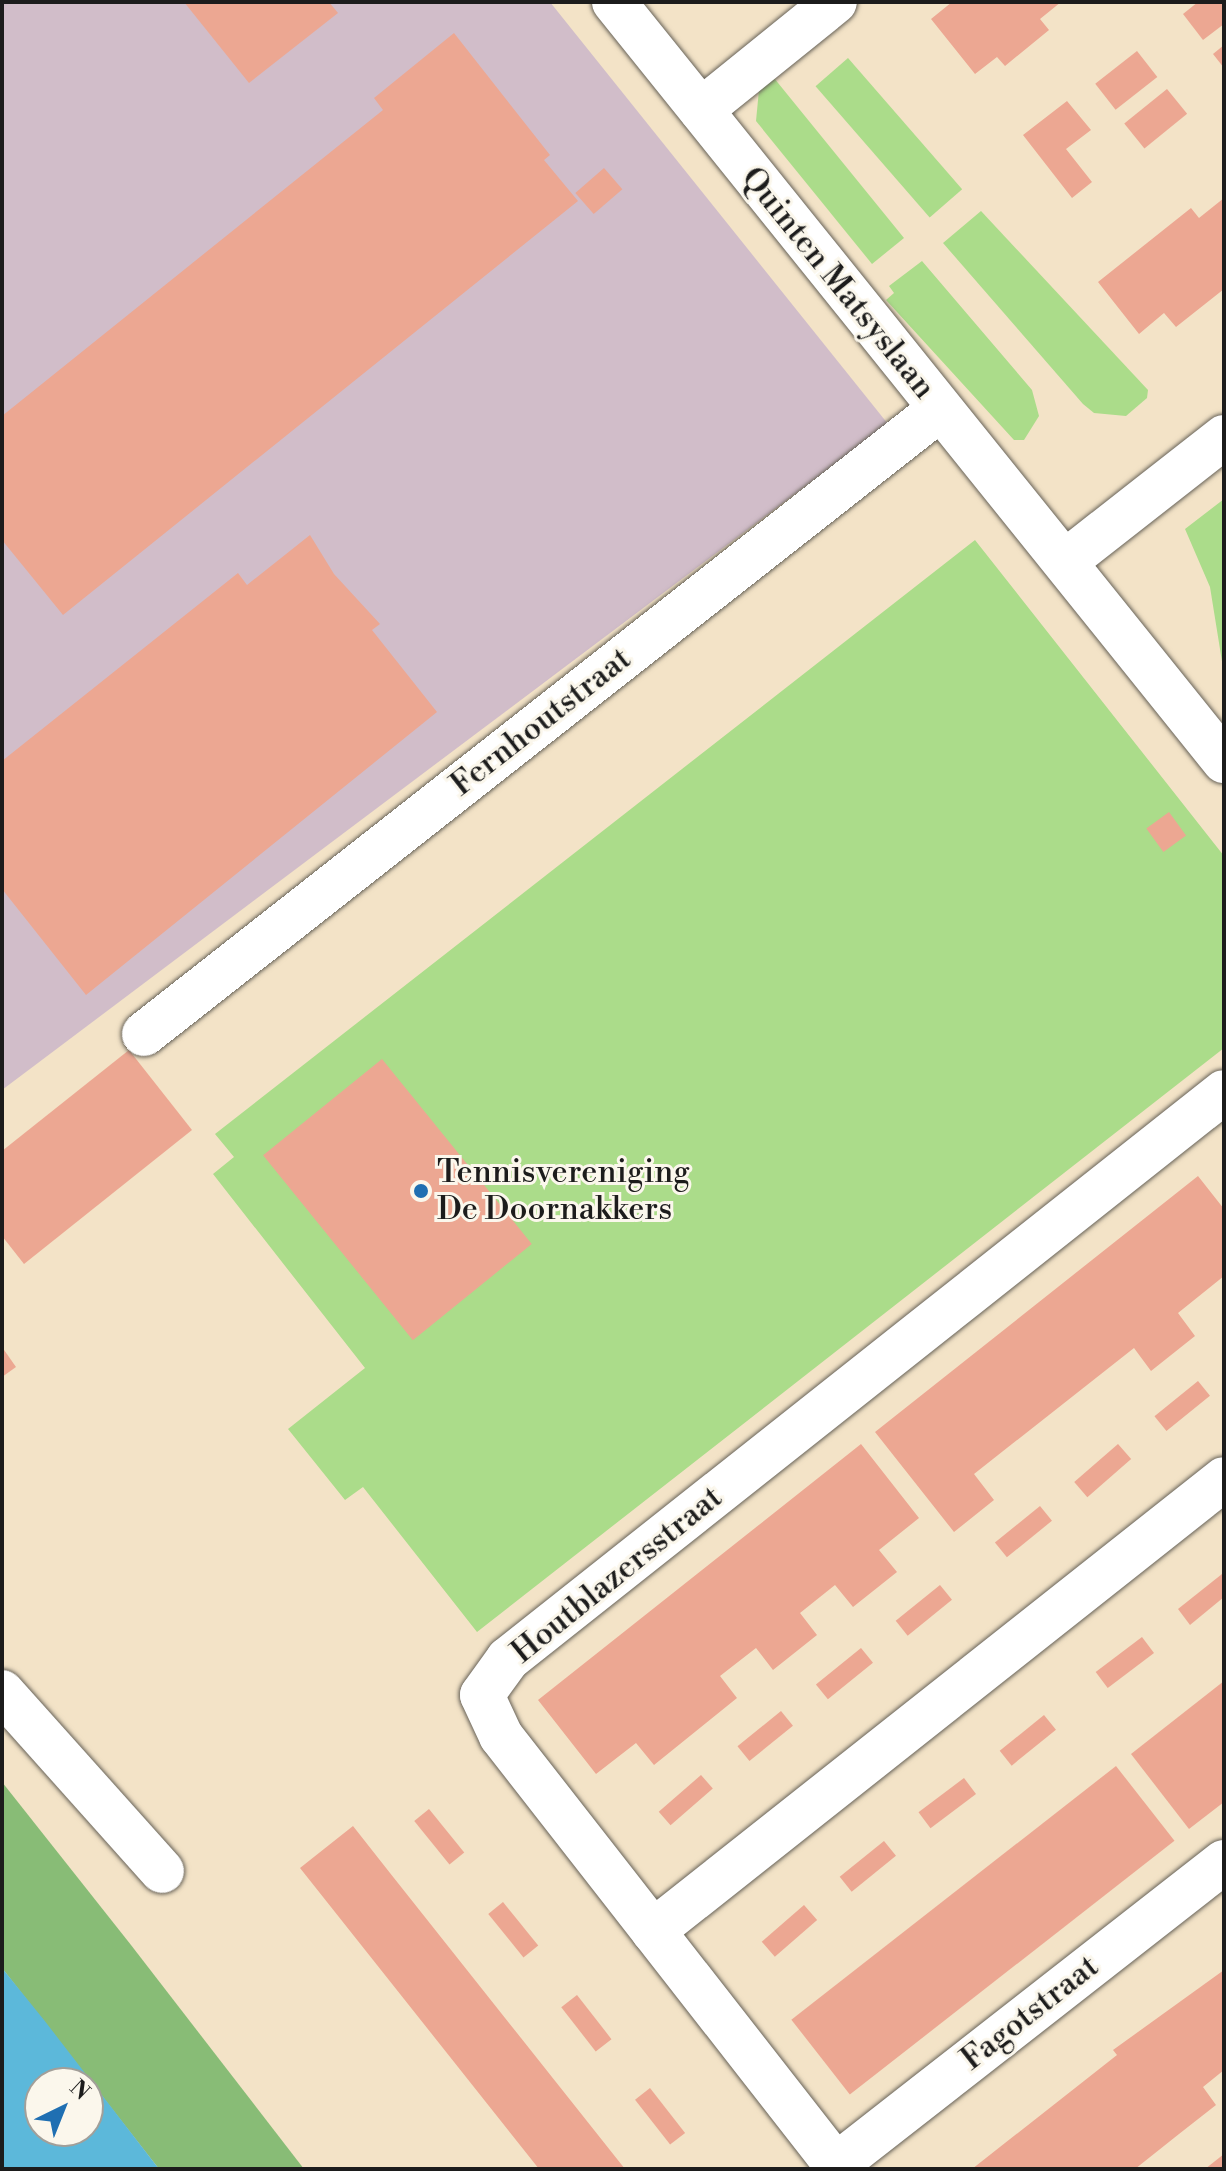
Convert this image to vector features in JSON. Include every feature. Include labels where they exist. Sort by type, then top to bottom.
[{"type":"street","name":"Quinten Matsyslaan","points":[[614,2],[1224,761]]},
{"type":"street","points":[[701,110],[835,2]]},
{"type":"street","name":"Fernhoutstraat","points":[[144,1034],[939,410]]},
{"type":"street","points":[[1066,561],[1224,437]]},
{"type":"street","name":"Houtblazersstraat","points":[[837,2167],[501,1736],[482,1695],[508,1659],[1224,1092]]},
{"type":"street","points":[[653,1931],[1224,1479]]},
{"type":"street","points":[[2,1692],[162,1871]]},
{"type":"street","name":"Fagotstraat","points":[[837,2167],[1224,1862]]},
{"type":"shaded area","points":[[2,2],[550,2],[888,424],[2,1090]]},
{"type":"green space","points":[[848,58],[962,189],[930,218],[816,86]]},
{"type":"green space","points":[[774,78],[904,238],[872,264],[756,121],[759,90]]},
{"type":"green space","points":[[981,211],[1148,390],[1147,398],[1126,416],[1094,413],[1083,404],[943,243]]},
{"type":"green space","points":[[922,261],[1032,390],[1039,416],[1024,440],[1014,440],[886,300],[894,293],[889,286]]},
{"type":"green space","points":[[1224,499],[1224,674],[1210,587],[1185,529]]},
{"type":"green space","points":[[975,540],[1224,856],[1224,1048],[477,1632],[363,1487],[345,1500],[288,1429],[365,1368],[213,1174],[234,1157],[215,1134]]},
{"type":"green space","points":[[2,1782],[304,2169],[159,2169],[104,2099],[104,2067],[79,2067],[2,1968]]},
{"type":"water","points":[[2,1968],[80,2067],[24,2067],[24,2147],[104,2147],[104,2098],[159,2169],[2,2169]]},
{"type":"building","points":[[184,2],[329,2],[338,13],[249,83]]},
{"type":"building","points":[[952,2],[1061,2],[1040,19],[1049,30],[1005,66],[997,57],[975,74],[931,19]]},
{"type":"building","points":[[1198,2],[1224,2],[1224,24],[1203,40],[1183,14]]},
{"type":"building","points":[[454,33],[550,155],[544,160],[578,201],[63,615],[2,540],[2,416],[383,110],[374,98]]},
{"type":"building","points":[[1224,45],[1224,68],[1213,54]]},
{"type":"building","points":[[1137,51],[1157,77],[1116,110],[1095,84]]},
{"type":"building","points":[[1167,89],[1187,114],[1144,148],[1124,124]]},
{"type":"building","points":[[1067,101],[1091,130],[1066,149],[1092,182],[1072,198],[1023,135]]},
{"type":"building","points":[[604,168],[622,189],[594,214],[575,193]]},
{"type":"building","points":[[1224,198],[1224,289],[1176,327],[1164,313],[1139,334],[1098,282],[1191,208],[1199,218]]},
{"type":"building","points":[[310,535],[334,574],[380,624],[372,630],[437,712],[86,995],[2,889],[2,761],[238,573],[247,585]]},
{"type":"building","points":[[1169,812],[1186,835],[1163,852],[1146,828]]},
{"type":"building","points":[[129,1050],[192,1130],[24,1264],[2,1236],[2,1151]]},
{"type":"building","points":[[382,1059],[532,1244],[413,1340],[263,1155]]},
{"type":"building","points":[[1198,1176],[1224,1209],[1224,1276],[1178,1313],[1195,1336],[1151,1371],[1134,1348],[974,1474],[994,1500],[954,1532],[875,1432]]},
{"type":"building","points":[[2,1347],[16,1367],[2,1377]]},
{"type":"building","points":[[1198,1381],[1210,1396],[1166,1431],[1154,1416]]},
{"type":"building","points":[[861,1444],[919,1518],[879,1550],[897,1572],[853,1607],[835,1585],[800,1613],[817,1635],[773,1670],[756,1648],[720,1676],[737,1698],[654,1765],[636,1743],[596,1774],[538,1700]]},
{"type":"building","points":[[1118,1444],[1131,1459],[1087,1497],[1074,1482]]},
{"type":"building","points":[[1040,1506],[1052,1521],[1007,1557],[995,1543]]},
{"type":"building","points":[[1222,1574],[1224,1597],[1190,1625],[1178,1609]]},
{"type":"building","points":[[940,1585],[952,1600],[908,1636],[896,1621]]},
{"type":"building","points":[[1142,1637],[1154,1653],[1108,1688],[1096,1672]]},
{"type":"building","points":[[861,1648],[873,1663],[828,1699],[816,1685]]},
{"type":"building","points":[[1224,1681],[1224,1802],[1189,1829],[1131,1754]]},
{"type":"building","points":[[781,1711],[793,1726],[749,1761],[737,1746]]},
{"type":"building","points":[[1044,1715],[1056,1730],[1012,1766],[1000,1751]]},
{"type":"building","points":[[1116,1766],[1174,1841],[850,2095],[791,2020]]},
{"type":"building","points":[[701,1775],[713,1789],[671,1825],[659,1812]]},
{"type":"building","points":[[964,1778],[976,1794],[931,1828],[918,1812]]},
{"type":"building","points":[[429,1809],[464,1853],[449,1864],[414,1821]]},
{"type":"building","points":[[353,1826],[625,2169],[539,2169],[300,1868]]},
{"type":"building","points":[[884,1841],[896,1856],[852,1892],[840,1877]]},
{"type":"building","points":[[503,1902],[538,1946],[523,1957],[488,1914]]},
{"type":"building","points":[[804,1905],[817,1920],[775,1957],[762,1942]]},
{"type":"building","points":[[1224,1970],[1224,2070],[1203,2087],[1216,2105],[1135,2169],[972,2169],[1117,2055],[1113,2050]]},
{"type":"building","points":[[577,1995],[611,2039],[596,2051],[561,2007]]},
{"type":"building","points":[[650,2088],[685,2133],[670,2145],[635,2100]]},
{"type":"building","points":[[1224,2154],[1224,2169],[1205,2169]]},
{"type":"place","name":"Tennisvereniging De Doornakkers","points":[[421,1191]]}]
